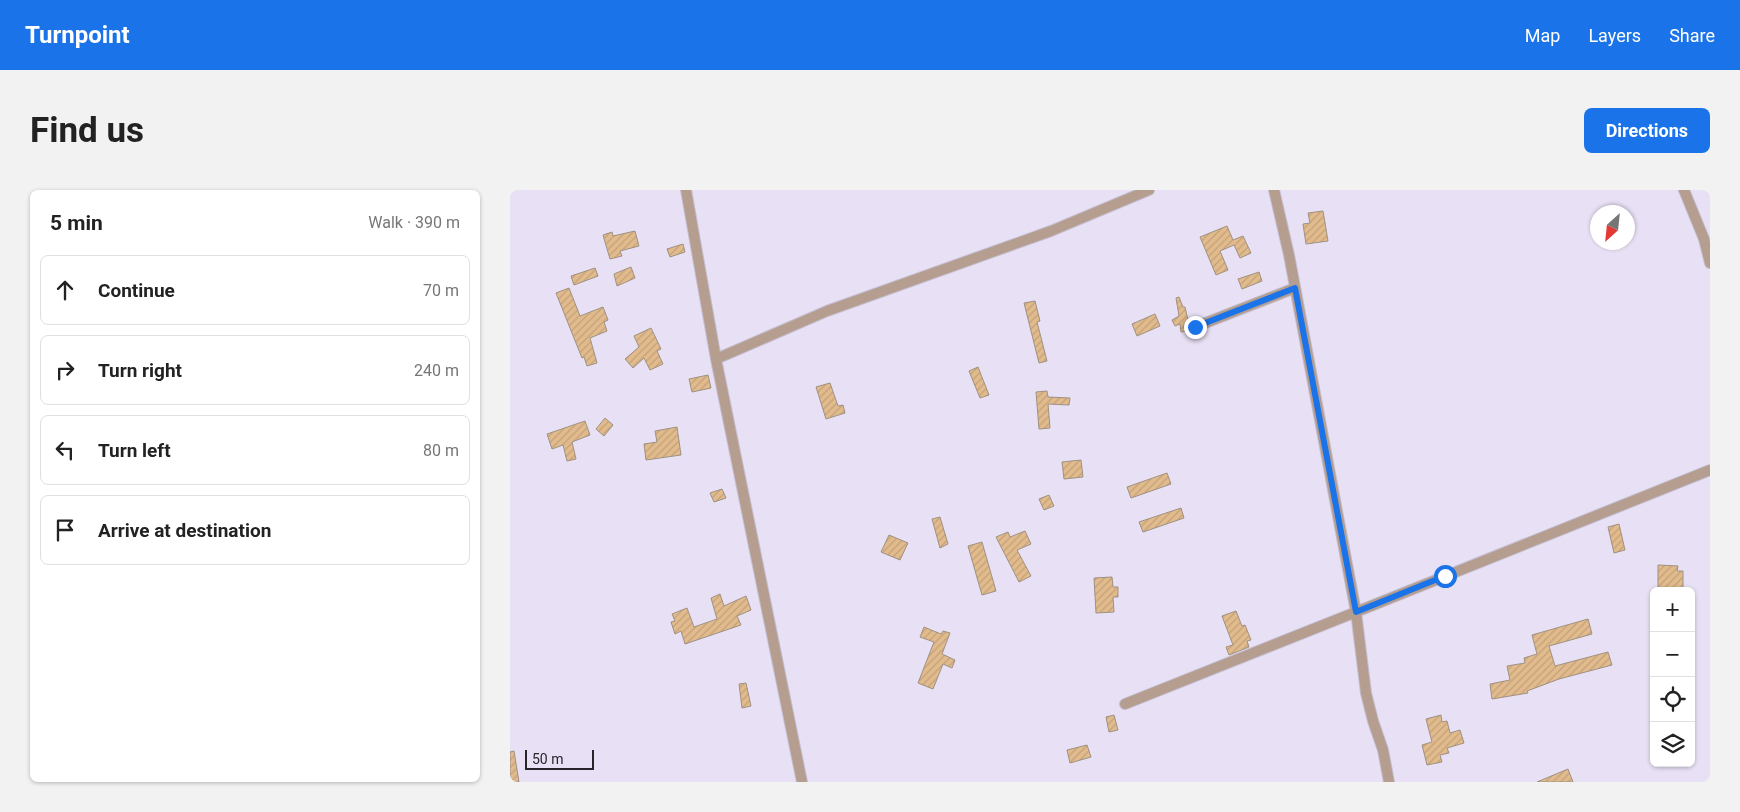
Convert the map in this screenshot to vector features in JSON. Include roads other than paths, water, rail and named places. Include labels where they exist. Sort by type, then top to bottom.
[{"type":"street","points":[[686,190],[716,359],[802,782]]},
{"type":"street","points":[[716,359],[827,311],[1051,231],[1149,190]]},
{"type":"street","points":[[1274,190],[1295,288],[1356,612],[1366,693],[1383,750],[1389,782]]},
{"type":"street","points":[[1684,190],[1704,239],[1710,263]]},
{"type":"street","points":[[1195,327],[1295,288]]},
{"type":"street","points":[[1125,704],[1269,646],[1337,621],[1710,470]]}]
